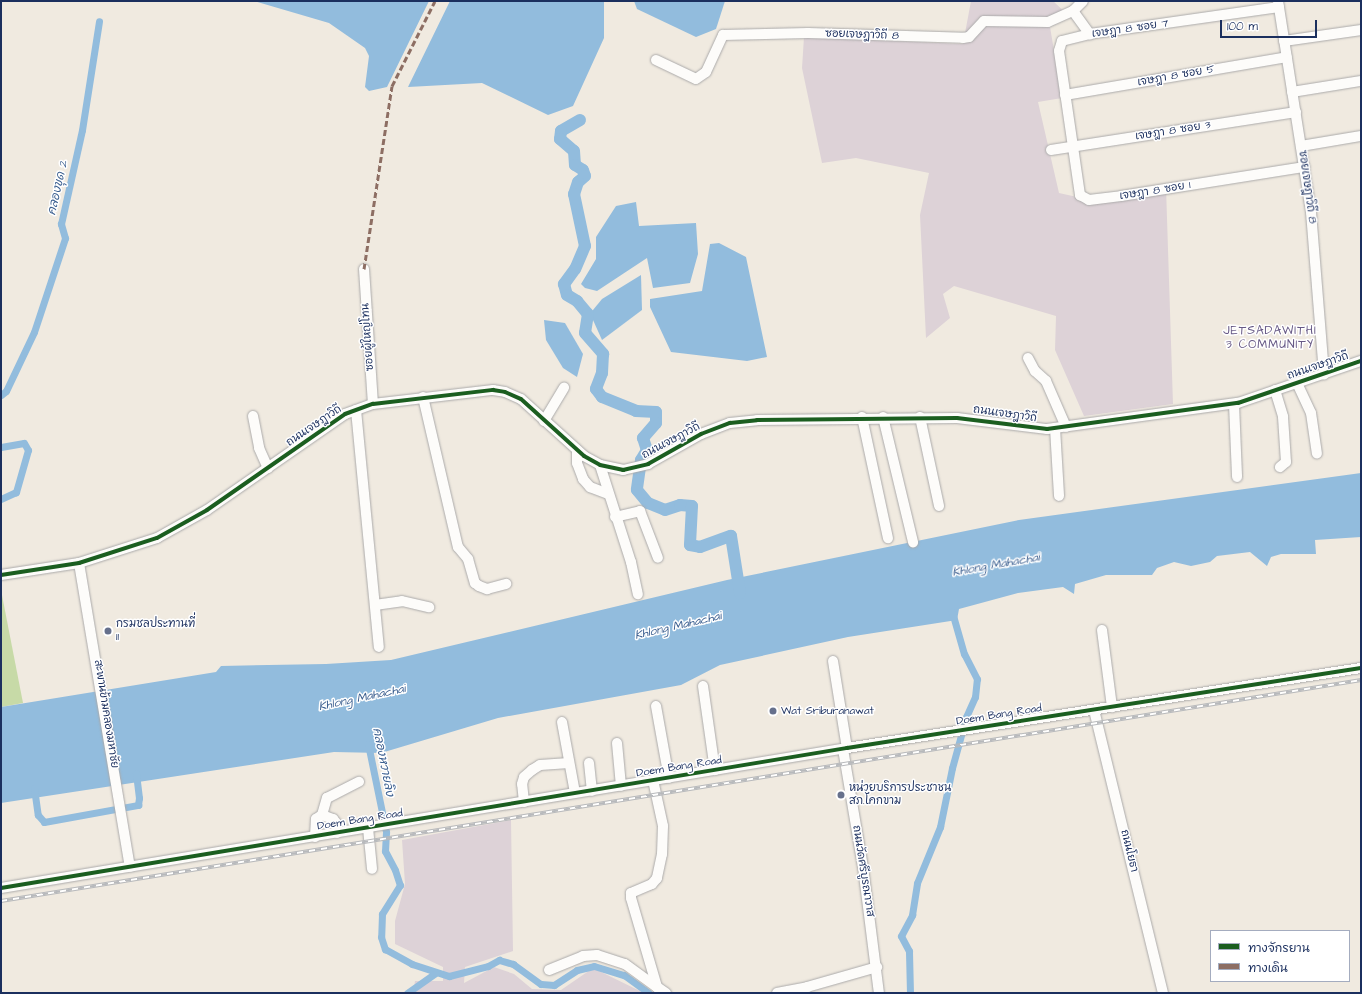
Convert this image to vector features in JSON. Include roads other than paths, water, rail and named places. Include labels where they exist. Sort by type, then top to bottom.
[{"type":"street","name":"ซอยเจษฎาวิถี 8","points":[[656,60],[696,79],[706,72],[723,35],[808,33],[963,38],[969,37],[984,21],[1048,22],[1073,12],[1083,1]]},
{"type":"street","name":"ซอยเจษฎาวิถี 8","points":[[1278,4],[1305,167],[1315,254],[1324,374]]},
{"type":"street","name":"เจษฎา 8 ซอย 7","points":[[1069,121],[1059,45],[1067,39],[1278,4]]},
{"type":"street","points":[[1073,12],[1090,34]]},
{"type":"street","points":[[1284,41],[1361,30]]},
{"type":"street","name":"เจษฎา 8 ซอย 5","points":[[1065,95],[1287,57]]},
{"type":"street","points":[[1292,92],[1361,81]]},
{"type":"street","name":"เจษฎา 8 ซอย 3","points":[[1051,150],[1296,112]]},
{"type":"street","name":"เจษฎา 8 ซอย 1","points":[[1069,121],[1080,195],[1089,200],[1305,167]]},
{"type":"street","points":[[1301,146],[1361,136]]},
{"type":"street","name":"ซอยผู้ใหญ่โทน","points":[[364,269],[373,404]]},
{"type":"street","points":[[1028,358],[1035,370],[1046,382],[1066,427]]},
{"type":"street","name":"ถนนเจษฎาวิถี","points":[[1,575],[79,562],[125,550],[175,530],[356,410],[373,404],[423,397],[494,390],[504,392],[521,399],[577,450],[600,465],[630,469],[644,466],[701,434],[730,423],[757,420],[920,417],[974,419],[1038,428],[1056,428],[1234,404],[1361,361]]},
{"type":"street","points":[[1297,383],[1311,413],[1317,454]]},
{"type":"street","points":[[544,421],[564,388]]},
{"type":"street","points":[[1275,390],[1283,417],[1286,462],[1280,467]]},
{"type":"street","points":[[423,397],[458,547],[468,559],[475,583],[487,589],[506,584]]},
{"type":"street","points":[[1234,404],[1237,477]]},
{"type":"street","points":[[356,410],[379,647]]},
{"type":"street","points":[[253,416],[259,448],[268,468]]},
{"type":"street","points":[[862,417],[888,538]]},
{"type":"street","points":[[883,417],[913,542]]},
{"type":"street","points":[[920,417],[939,506]]},
{"type":"street","points":[[1056,428],[1059,496]]},
{"type":"street","points":[[577,450],[577,463],[583,479],[594,490],[608,494]]},
{"type":"street","points":[[600,465],[608,494],[631,562],[638,594]]},
{"type":"street","points":[[616,517],[640,511],[658,558]]},
{"type":"street","name":"สะพานข้ามคลองมหาชัย","points":[[79,562],[94,638],[130,866]]},
{"type":"street","points":[[375,605],[402,601],[429,607]]},
{"type":"street","points":[[1102,630],[1112,707]]},
{"type":"street","name":"ถนนวัดศรีบูรณาวาส","points":[[833,661],[877,967],[879,993]]},
{"type":"street","name":"Doem Bang Road","points":[[1,888],[845,748],[1361,668]]},
{"type":"street","points":[[703,686],[715,770]]},
{"type":"street","points":[[656,706],[669,778]]},
{"type":"street","name":"ถนนโยธา","points":[[1094,710],[1162,993]]},
{"type":"street","points":[[562,722],[575,794]]},
{"type":"street","points":[[618,743],[621,786]]},
{"type":"street","points":[[524,802],[522,784],[524,777],[532,770],[540,765],[569,763]]},
{"type":"street","points":[[589,763],[592,791]]},
{"type":"street","points":[[653,780],[663,826],[662,854],[657,878],[652,884],[631,893],[631,898],[657,987]]},
{"type":"street","points":[[315,837],[316,819],[322,815],[327,798],[359,782]]},
{"type":"street","points":[[322,815],[333,819],[337,824],[337,833]]},
{"type":"street","points":[[372,869],[373,827]]},
{"type":"street","points":[[549,970],[583,956],[597,955],[625,964],[666,993]]},
{"type":"street","points":[[777,993],[807,987],[877,967]]},
{"type":"water","points":[[254,1],[429,1],[387,87],[369,91],[365,87],[369,56],[365,48],[329,23]]},
{"type":"water","points":[[450,1],[604,1],[604,38],[573,106],[548,115],[482,83],[408,87]]},
{"type":"water","points":[[634,1],[725,1],[716,29],[696,37],[637,9]]},
{"type":"water","points":[[636,202],[639,226],[696,223],[698,254],[690,283],[653,288],[647,258],[597,291],[585,288],[581,284],[596,259],[596,237],[616,206]]},
{"type":"water","points":[[719,243],[746,257],[767,357],[747,361],[671,352],[650,307],[650,299],[702,291],[710,244]]},
{"type":"water","points":[[641,275],[642,310],[602,340],[593,320],[593,310],[602,299]]},
{"type":"water","points":[[544,320],[565,323],[583,354],[577,377],[563,368],[546,340]]},
{"type":"water","name":"Khlong Mahachai","points":[[1361,473],[1361,537],[1315,540],[1316,554],[1281,554],[1271,557],[1267,566],[1250,552],[1217,556],[1210,562],[1191,566],[1174,562],[1157,568],[1152,575],[1106,575],[1075,584],[1074,594],[1063,587],[1018,593],[959,609],[957,620],[848,637],[720,665],[681,685],[498,718],[381,753],[334,752],[1,803],[1,707],[216,672],[221,666],[326,664],[391,660],[727,580],[1019,520]]},
{"type":"waterway","name":"คลองขุด 2","points":[[1,395],[6,391],[34,332],[65,238],[61,224],[82,130],[99,21]]},
{"type":"waterway","points":[[580,120],[561,131],[560,139],[574,151],[575,165],[583,170],[585,176],[578,182],[574,194],[585,246],[575,269],[564,284],[567,295],[577,301],[588,314],[585,333],[603,354],[602,373],[596,389],[602,397],[636,411],[656,412],[656,423],[643,438],[647,450],[641,460],[637,490],[648,503],[665,510],[680,505],[692,506],[690,545],[700,547],[731,536],[740,593]]},
{"type":"waterway","name":"คลองขุด 2","points":[[1,447],[24,443],[28,450],[16,492],[1,499]]},
{"type":"waterway","points":[[910,993],[909,951],[901,936],[912,915],[917,883],[940,827],[952,768],[966,717],[975,697],[977,679],[964,654],[952,612]]},
{"type":"waterway","name":"คลองหวายลิง","points":[[368,744],[386,832],[385,851],[395,870],[400,885],[382,914],[381,937],[385,949],[412,964],[449,976],[488,966],[499,960],[513,964],[541,984],[554,985],[577,970],[594,966],[624,975],[649,993]]},
{"type":"waterway","points":[[34,788],[38,815],[44,822],[138,805],[139,798],[136,773]]},
{"type":"waterway","points":[[407,993],[436,973]]},
{"type":"railway","points":[[1,901],[1361,680]]},
{"type":"place","name":"กรมชลประทานที่ 11","points":[[108,631]]},
{"type":"place","name":"Wat Sriburanawat","points":[[773,711]]},
{"type":"place","name":"หน่วยบริการประชาชน สภ.โคกขาม","points":[[841,795]]},
{"type":"district","name":"JETSADAWITHI 3 COMMUNITY","points":[[1270,338]]}]
